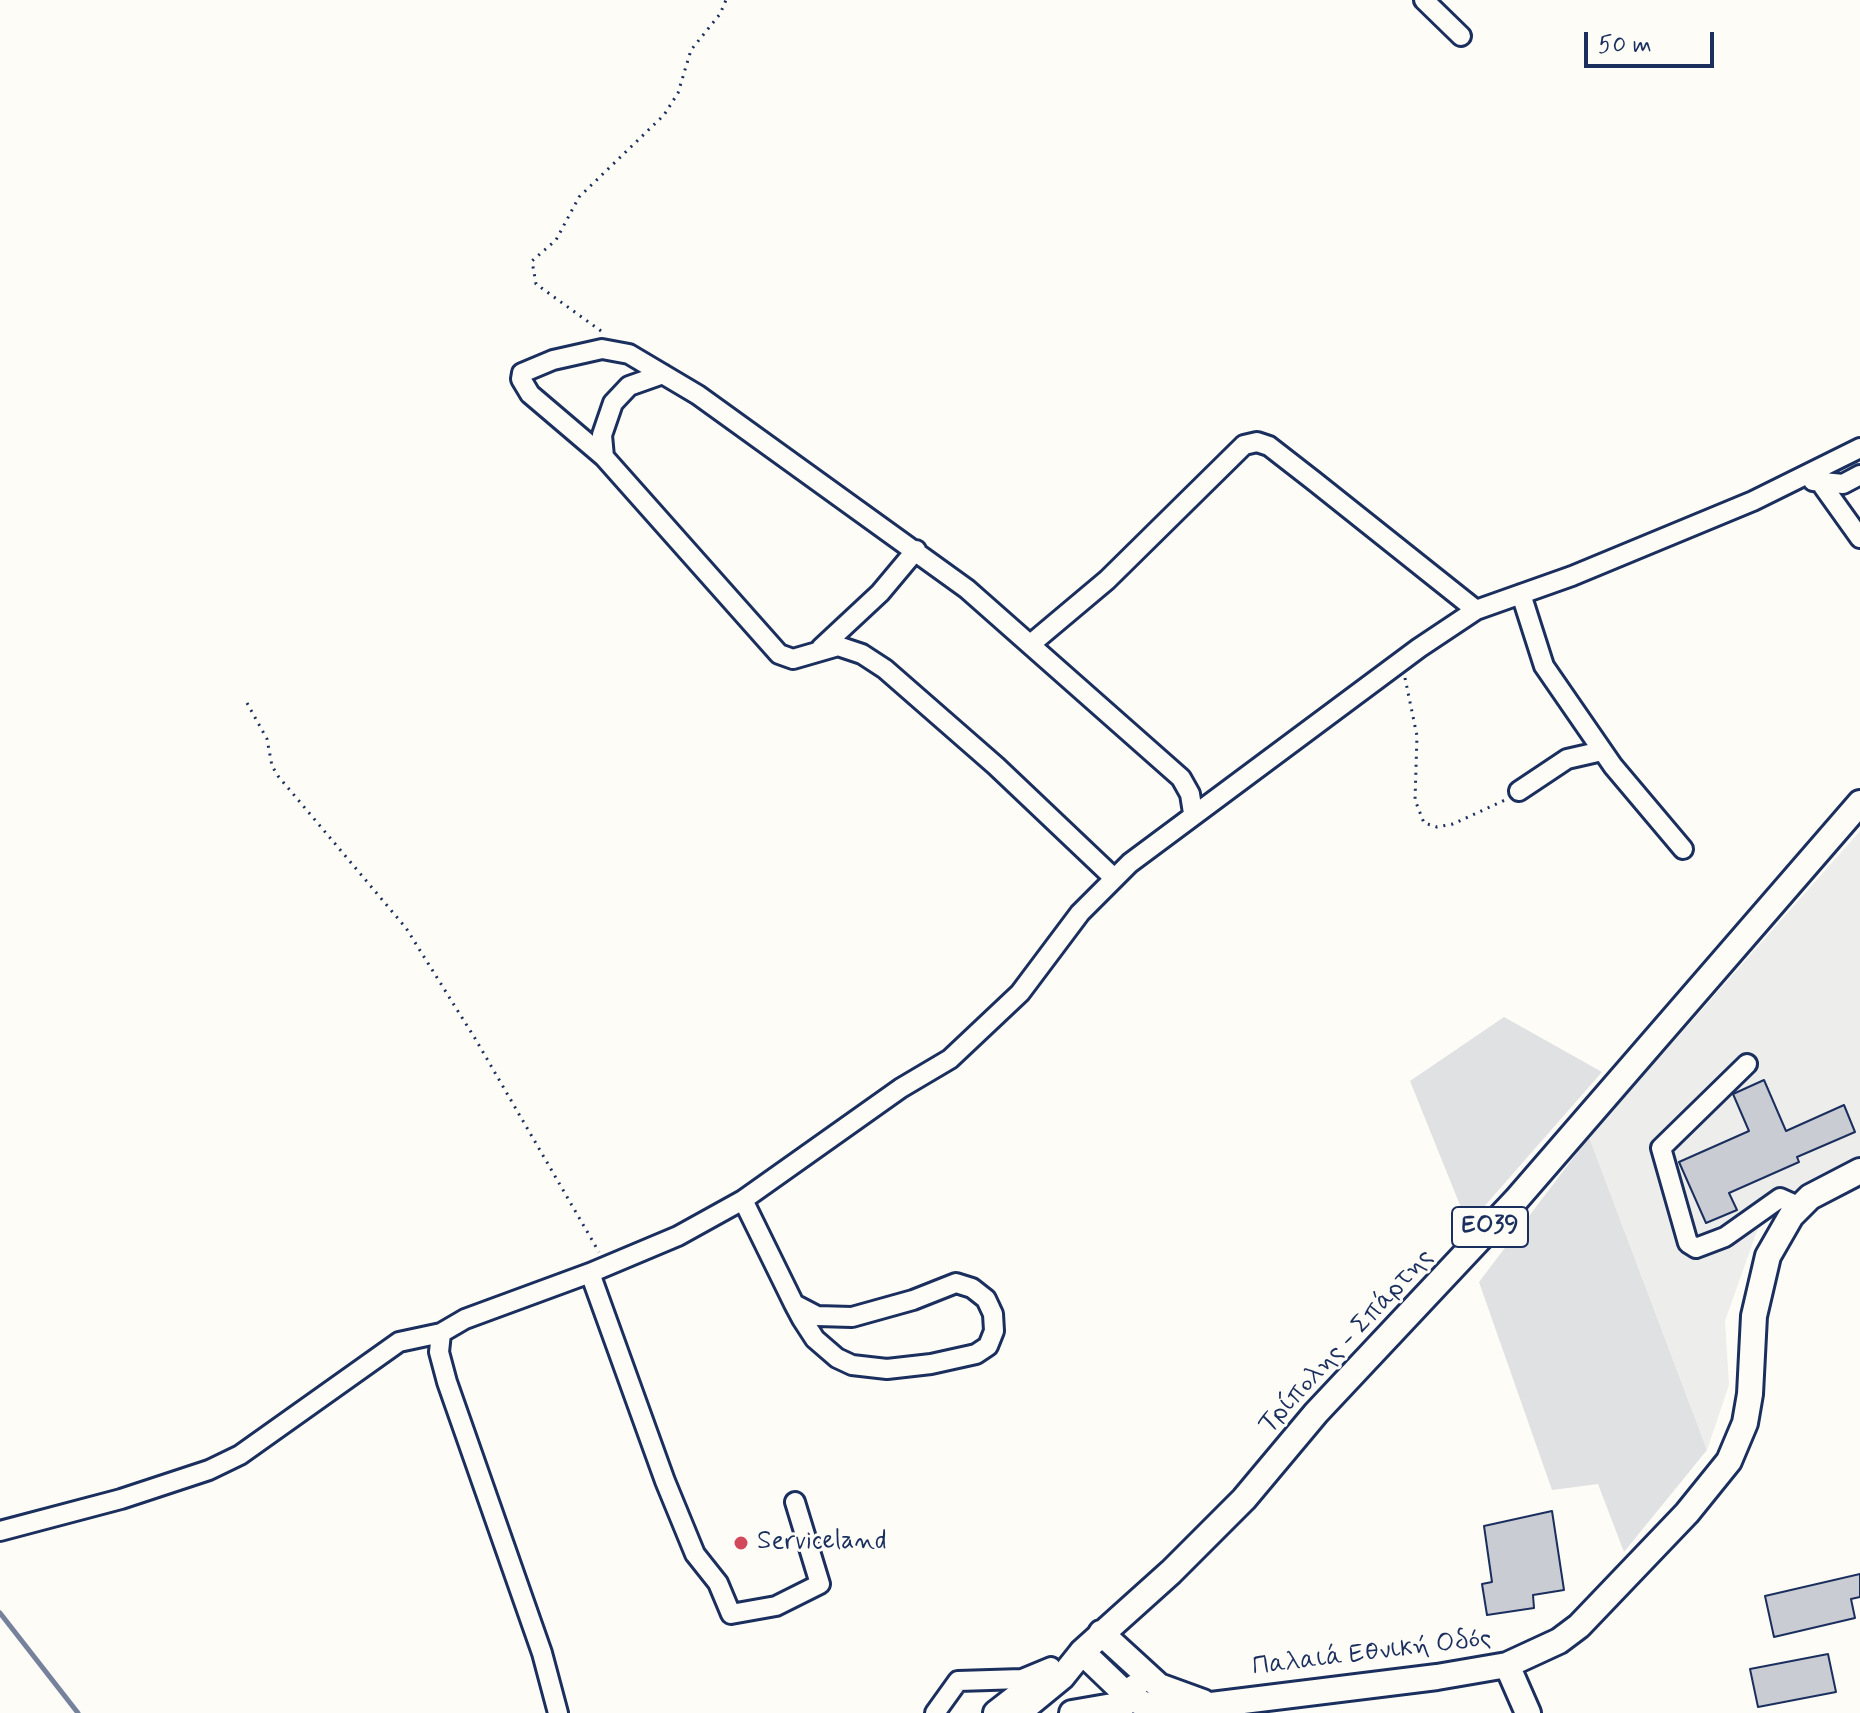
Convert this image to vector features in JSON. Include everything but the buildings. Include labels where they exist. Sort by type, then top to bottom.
[{"type":"main road","name":"Τρίπολης - Σπάρτης","points":[[1018,1713],[1062,1677],[1101,1633],[1171,1572],[1244,1499],[1316,1413],[1516,1200],[1860,803]]},
{"type":"main road","name":"Παλαιά Εθνική Οδός","points":[[1130,1698],[1156,1709],[1437,1677],[1507,1665],[1559,1641],[1579,1626],[1687,1513],[1729,1461],[1745,1423],[1750,1394],[1759,1287],[1778,1236],[1810,1197],[1860,1171]]},
{"type":"main road","points":[[1101,1633],[1132,1665],[1172,1693],[1209,1703]]},
{"type":"main road","name":"Τρίπολης - Σπάρτης","points":[[996,1713],[1051,1667],[1082,1652]]},
{"type":"main road","points":[[1082,1652],[1130,1698]]},
{"type":"main road","points":[[1072,1713],[1112,1708],[1130,1698],[1135,1688],[1132,1665]]},
{"type":"main road","points":[[1507,1665],[1528,1713]]},
{"type":"street","points":[[1424,0],[1461,36]]},
{"type":"street","points":[[916,550],[871,603],[821,648],[793,659],[779,654],[604,457],[530,394],[521,379],[522,373],[553,360],[602,349],[629,354],[698,395],[916,550],[1032,643],[1181,778],[1190,794],[1193,813]]},
{"type":"street","points":[[604,457],[602,435],[613,403],[629,386],[663,374]]},
{"type":"street","points":[[1032,643],[1107,580],[1244,445],[1257,442],[1265,443],[1292,463],[1476,610]]},
{"type":"street","points":[[0,1531],[121,1499],[209,1470],[240,1455],[399,1342],[441,1333],[465,1319],[678,1236],[743,1200],[901,1088],[950,1059],[1020,993],[1080,913],[1114,878],[1193,813],[1235,786],[1400,661],[1476,610],[1753,501],[1860,448]]},
{"type":"street","points":[[1798,480],[1843,484],[1860,475]]},
{"type":"street","points":[[1820,482],[1860,538]]},
{"type":"street","points":[[1521,594],[1544,666],[1602,751],[1683,849]]},
{"type":"street","points":[[821,648],[851,648],[885,669],[996,766],[1114,878]]},
{"type":"street","points":[[1519,791],[1567,759],[1602,751]]},
{"type":"street","points":[[1747,1064],[1661,1148],[1688,1243],[1696,1248],[1725,1237],[1780,1198],[1800,1207]]},
{"type":"street","points":[[743,1200],[794,1304],[826,1351],[852,1365],[931,1364],[976,1354],[988,1346],[994,1331],[993,1314],[986,1299],[972,1288],[956,1283],[852,1317],[817,1316],[794,1304]]},
{"type":"street","points":[[598,1269],[665,1481],[695,1554],[718,1583],[731,1614],[776,1606],[820,1584],[795,1502]]},
{"type":"street","points":[[441,1333],[439,1352],[447,1382],[542,1653],[558,1713]]},
{"type":"street","points":[[935,1713],[958,1681],[973,1678],[1022,1679],[1051,1667]]},
{"type":"street","points":[[984,1680],[996,1713]]},
{"type":"path","points":[[629,354],[589,320],[536,284],[532,261],[556,240],[579,197],[664,115],[678,93],[691,50],[720,14],[726,0]]},
{"type":"path","points":[[1400,661],[1417,736],[1416,807],[1424,823],[1437,827],[1453,824],[1492,808],[1519,791]]},
{"type":"path","points":[[247,703],[267,739],[272,766],[278,776],[406,928],[476,1040],[598,1269]]},
{"type":"shaded area","points":[[1860,831],[1860,1158],[1847,1161],[1762,1217],[1725,1321],[1729,1385],[1707,1450],[1589,1137]]},
{"type":"shaded area","points":[[1504,1017],[1602,1072],[1468,1225],[1410,1081]]},
{"type":"shaded area","points":[[1589,1137],[1707,1450],[1624,1552],[1598,1484],[1552,1490],[1479,1282]]},
{"type":"waterway","points":[[0,1613],[78,1713]]},
{"type":"place","name":"Serviceland","points":[[741,1543]]}]
